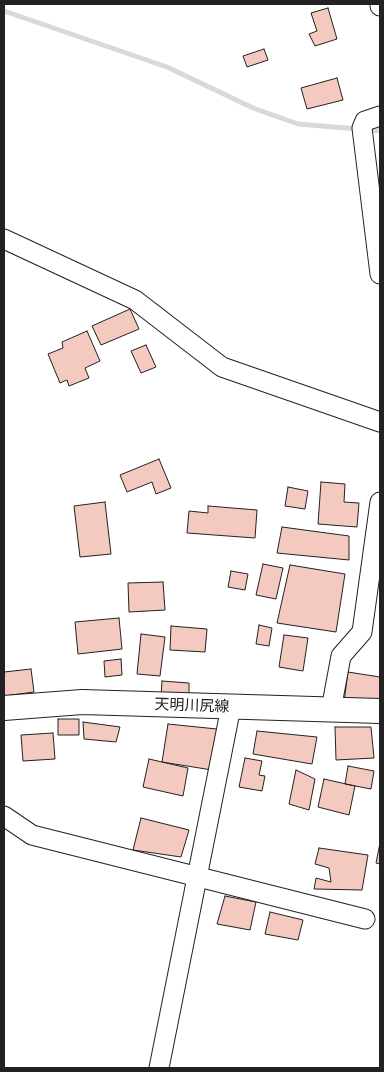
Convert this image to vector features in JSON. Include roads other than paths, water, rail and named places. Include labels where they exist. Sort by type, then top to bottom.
[{"type":"main road","name":"天明川尻線","points":[[4,708],[82,702],[380,711]]},
{"type":"street","points":[[380,116],[365,121],[362,128],[380,274]]},
{"type":"street","points":[[4,239],[135,300],[222,367],[380,422]]},
{"type":"street","points":[[331,710],[341,656],[362,632],[380,502]]},
{"type":"street","points":[[159,1068],[199,877],[231,707]]},
{"type":"street","points":[[4,816],[32,835],[366,919]]},
{"type":"waterway","points":[[4,11],[167,67],[253,108],[298,124],[358,129]]},
{"type":"waterway","points":[[366,130],[380,130]]}]
